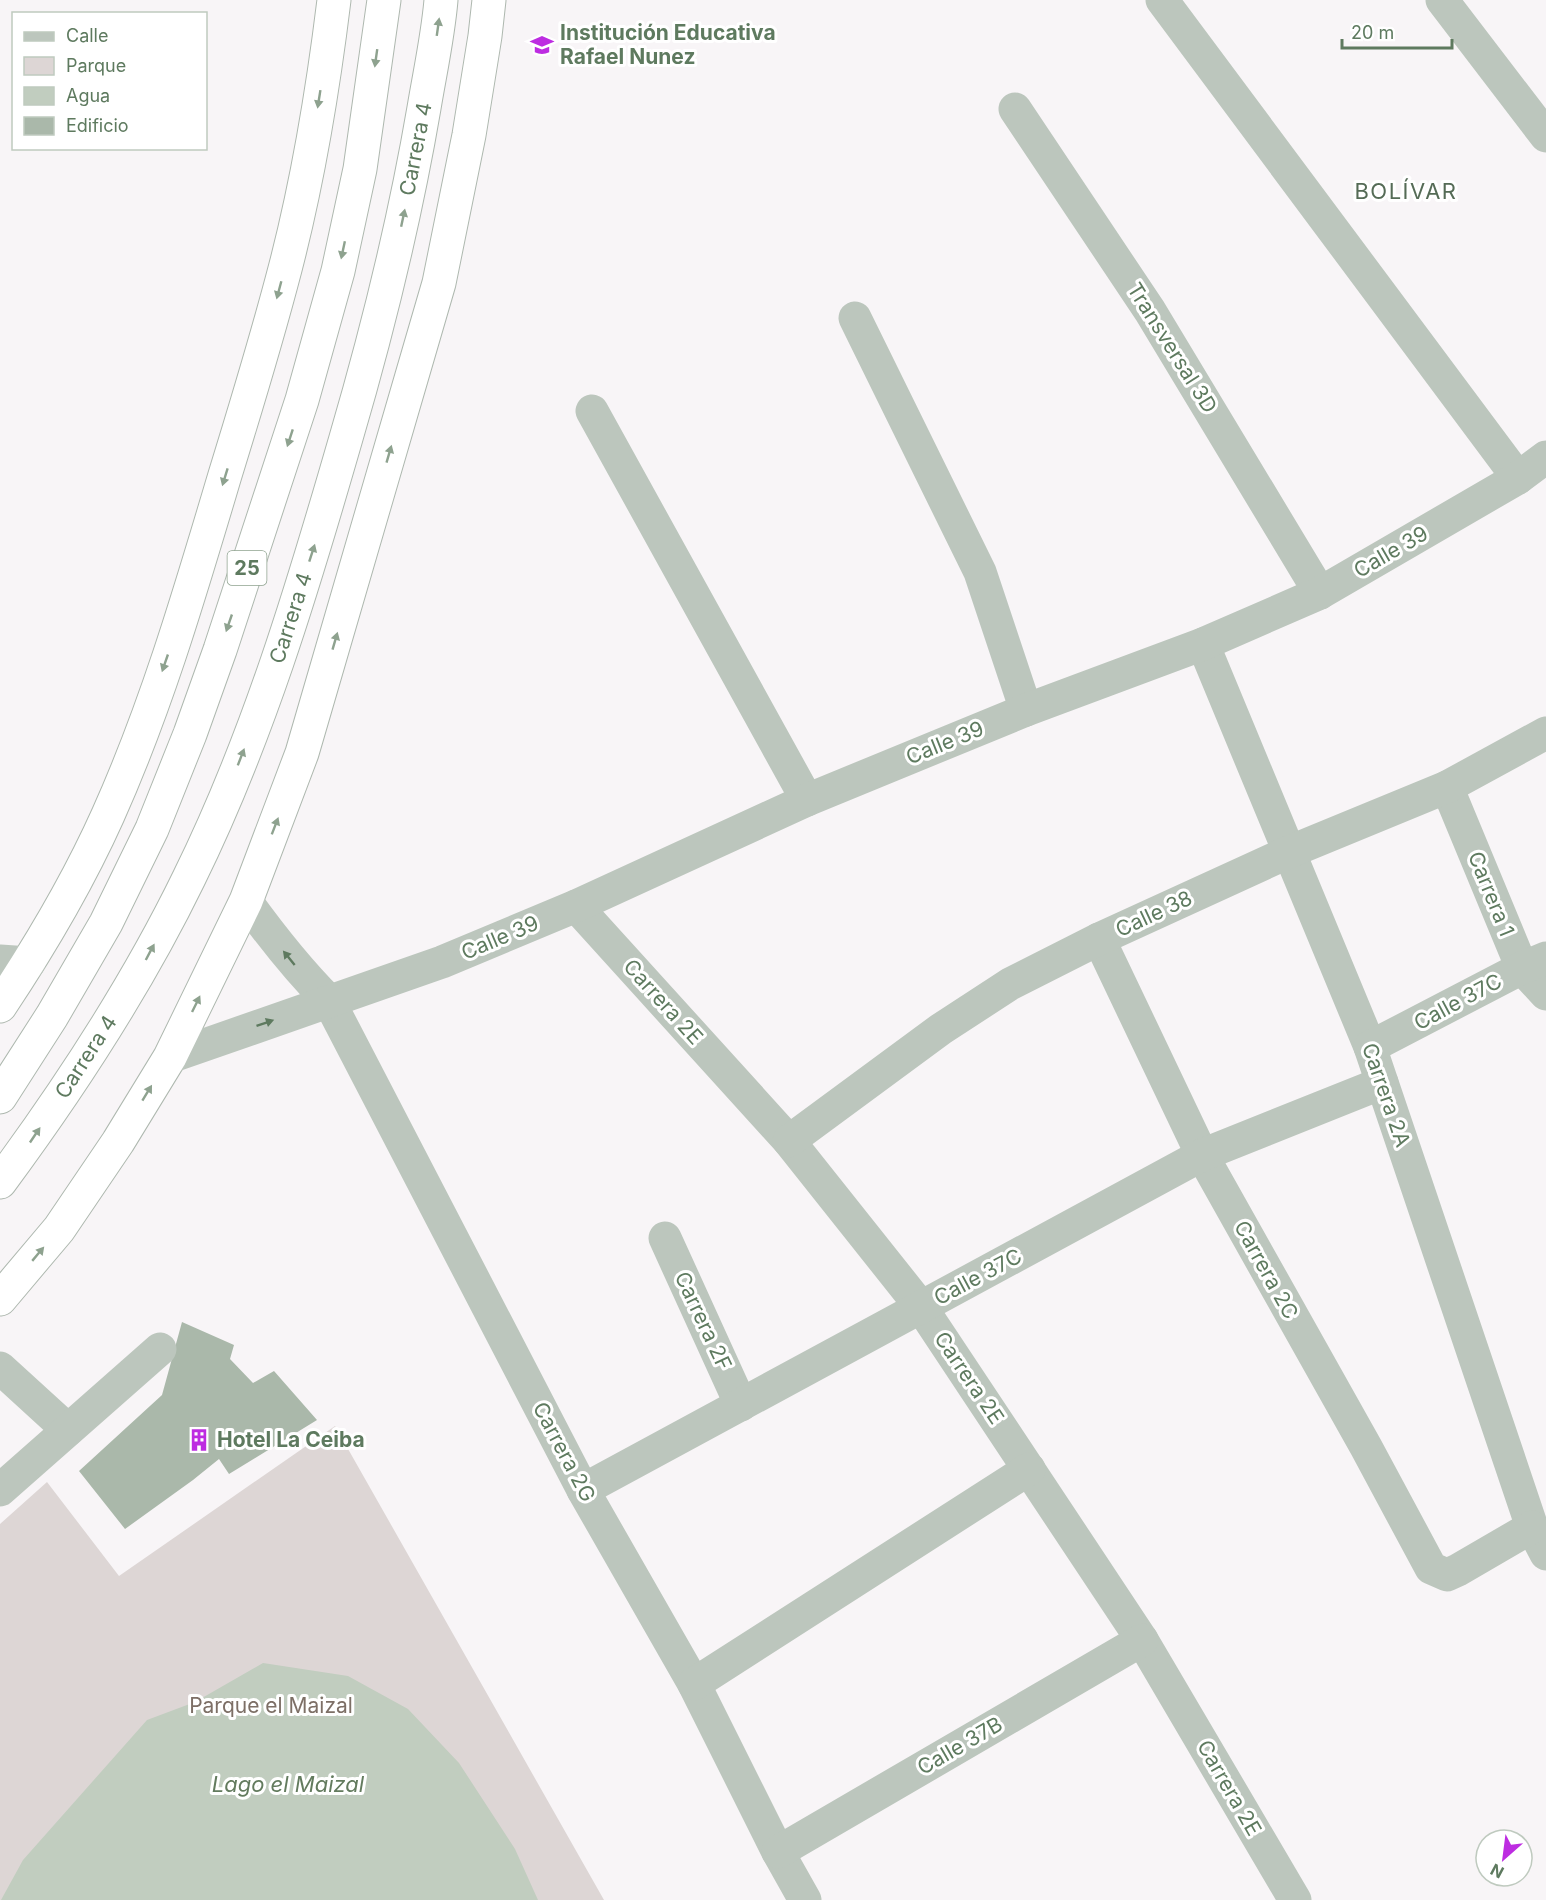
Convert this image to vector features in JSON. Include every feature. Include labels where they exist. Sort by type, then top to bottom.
[{"type":"highway","points":[[0,1006],[15,962],[69,893],[108,815],[146,719],[192,586],[286,266],[310,157],[334,0]]},
{"type":"highway","name":"25","points":[[0,1096],[52,1016],[106,923],[152,829],[220,650],[302,400],[338,272],[360,169],[384,0]]},
{"type":"highway","name":"Carrera 4","points":[[0,1182],[86,1059],[136,977],[190,877],[232,783],[270,681],[317,537],[365,374],[391,276],[417,148],[441,0]]},
{"type":"highway","points":[[0,1299],[59,1229],[118,1142],[170,1057],[246,901],[302,753],[439,283],[469,135],[489,0]]},
{"type":"street","points":[[1162,0],[1518,478]]},
{"type":"street","points":[[1442,0],[1546,136]]},
{"type":"street","name":"Transversal 3D","points":[[1015,109],[1150,311],[1320,593]]},
{"type":"street","points":[[855,318],[980,572],[1026,710]]},
{"type":"street","points":[[592,411],[807,800]]},
{"type":"street","name":"Calle 39","points":[[170,1057],[442,962],[576,906],[807,800],[1026,710],[1203,644],[1320,593],[1518,478],[1546,458]]},
{"type":"street","name":"Carrera 2A","points":[[1203,644],[1370,1047],[1539,1540]]},
{"type":"street","name":"Calle 38","points":[[789,1141],[940,1029],[1011,984],[1099,939],[1289,852],[1447,787],[1546,733]]},
{"type":"street","name":"Carrera 1","points":[[1447,787],[1534,963],[1546,994]]},
{"type":"street","points":[[246,901],[299,970],[329,1001]]},
{"type":"street","name":"Carrera 2E","points":[[576,906],[789,1141],[921,1307],[1142,1640],[1295,1900]]},
{"type":"street","name":"Carrera 2C","points":[[1099,939],[1202,1155],[1366,1447],[1431,1568],[1447,1575],[1539,1540]]},
{"type":"street","name":"Calle 37C","points":[[1370,1047],[1534,963]]},
{"type":"street","name":"Carrera 2G","points":[[329,1001],[583,1490],[694,1684],[778,1852],[805,1900]]},
{"type":"street","name":"Calle 37C","points":[[583,1490],[1202,1155],[1382,1083]]},
{"type":"street","name":"Carrera 2F","points":[[665,1238],[741,1405]]},
{"type":"street","points":[[0,1490],[160,1349]]},
{"type":"street","points":[[0,1368],[68,1430]]},
{"type":"street","points":[[694,1684],[1029,1469]]},
{"type":"street","name":"Calle 37B","points":[[778,1852],[1142,1640]]},
{"type":"green space","name":"Parque el Maizal","points":[[335,1426],[604,1900],[0,1900],[0,1524],[47,1482],[119,1576]]},
{"type":"water","name":"Lago el Maizal","points":[[263,1663],[348,1676],[408,1709],[459,1763],[515,1849],[538,1900],[1,1900],[23,1860],[147,1720],[195,1702]]},
{"type":"building","name":"Hotel La Ceiba","points":[[182,1322],[234,1345],[230,1359],[253,1383],[274,1371],[317,1420],[229,1474],[219,1459],[125,1529],[79,1471],[162,1395]]},
{"type":"place","name":"Institución Educativa Rafael Nunez","points":[[542,45]]},
{"type":"place","name":"Hotel La Ceiba","points":[[199,1440]]},
{"type":"district","name":"BOLÍVAR","points":[[1406,191]]}]
